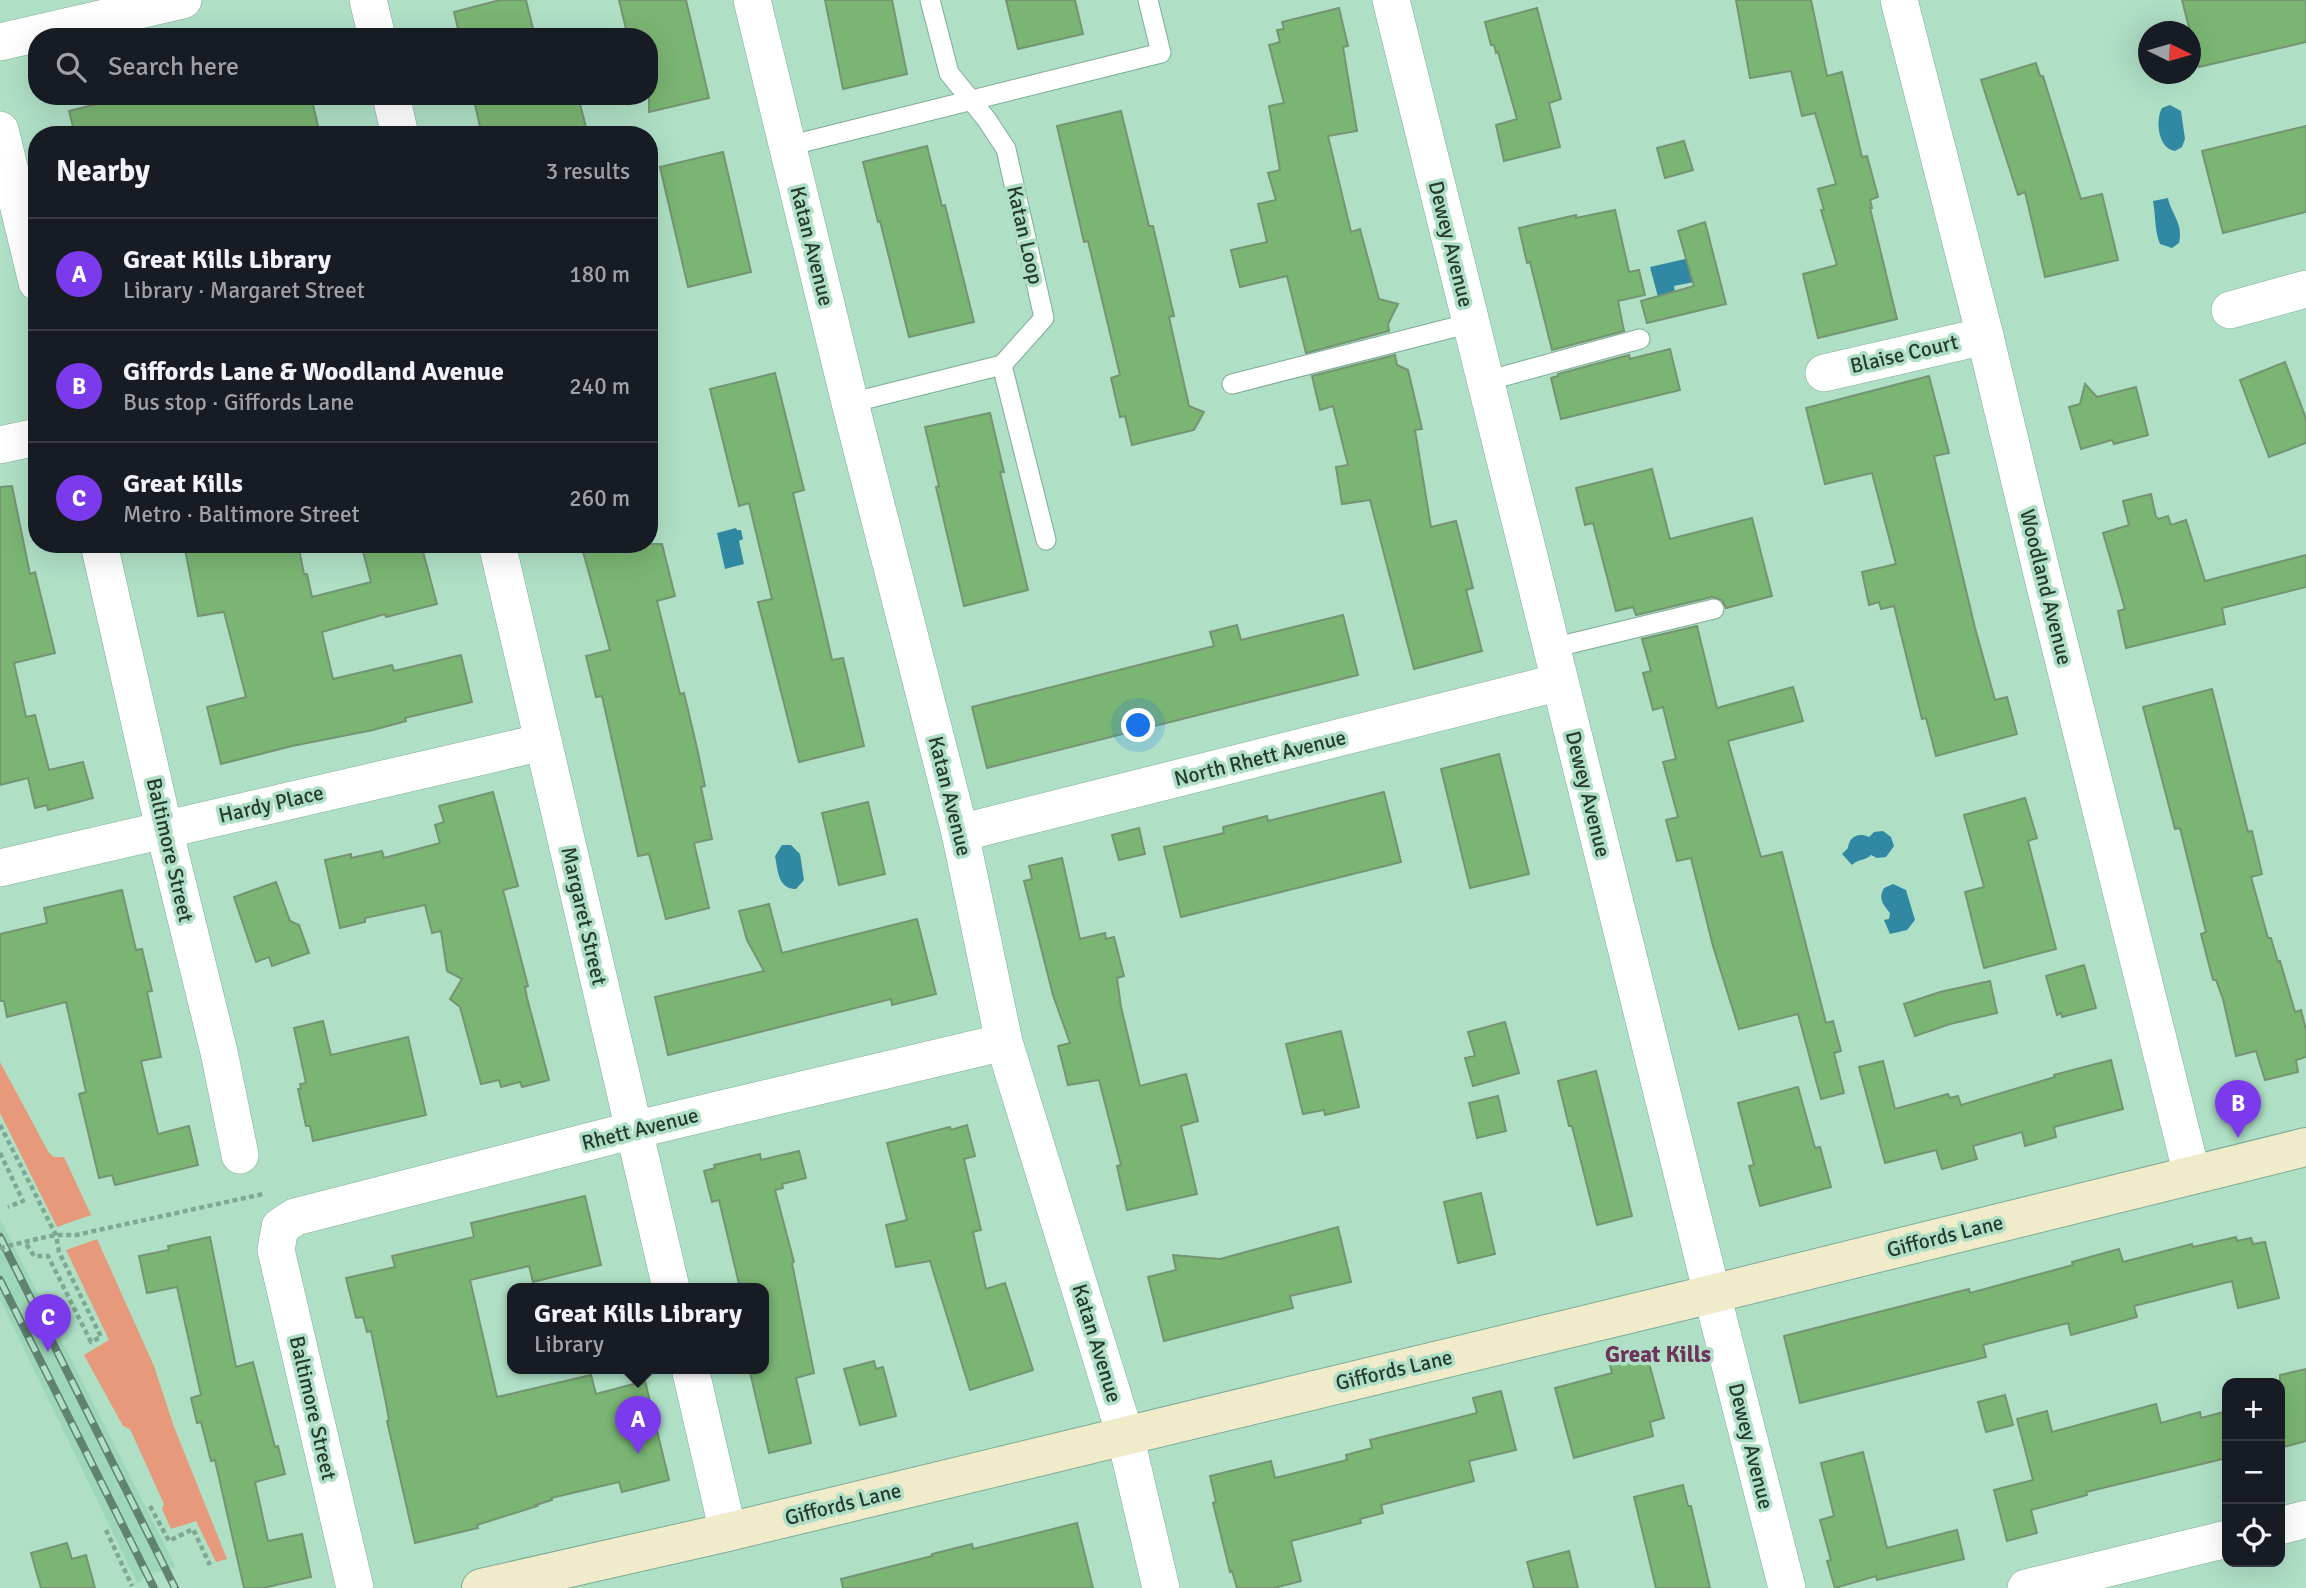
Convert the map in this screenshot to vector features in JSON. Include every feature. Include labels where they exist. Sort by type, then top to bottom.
[{"type":"street","points":[[61,28],[183,0]]},
{"type":"street","points":[[368,0],[375,28]]},
{"type":"street","name":"Katan Avenue","points":[[752,0],[850,403],[960,833],[1004,1042],[1125,1435],[1161,1588]]},
{"type":"street","name":"Dewey Avenue","points":[[1391,0],[1787,1588]]},
{"type":"street","name":"Woodland Avenue","points":[[1899,0],[1985,336],[2192,1175]]},
{"type":"street","points":[[0,42],[28,36]]},
{"type":"street","points":[[393,105],[398,126]]},
{"type":"street","points":[[0,130],[28,245]]},
{"type":"street","points":[[2230,310],[2306,289]]},
{"type":"street","name":"Blaise Court","points":[[1824,373],[1985,336]]},
{"type":"street","points":[[0,445],[28,439]]},
{"type":"street","name":"Baltimore Street","points":[[101,553],[164,829],[219,1052],[240,1155]]},
{"type":"street","name":"Margaret Street","points":[[498,553],[670,1283]]},
{"type":"street","name":"North Rhett Avenue","points":[[960,833],[1556,665]]},
{"type":"street","name":"Hardy Place","points":[[0,868],[543,742]]},
{"type":"street","name":"Rhett Avenue","points":[[280,1227],[295,1217],[634,1130],[1004,1042]]},
{"type":"street","name":"Giffords Lane","points":[[481,1588],[728,1532],[2306,1147]]},
{"type":"street","name":"Baltimore Street","points":[[280,1227],[276,1250],[355,1588]]},
{"type":"street","points":[[691,1374],[728,1532]]},
{"type":"street","points":[[2285,1525],[2306,1519]]},
{"type":"street","points":[[2026,1588],[2222,1540]]},
{"type":"lane","name":"Katan Loop","points":[[930,0],[949,73],[1006,149],[1044,318],[1002,365]]},
{"type":"lane","points":[[788,146],[1161,53],[1148,0]]},
{"type":"lane","points":[[1233,384],[1471,323]]},
{"type":"lane","points":[[1486,381],[1640,339]]},
{"type":"lane","points":[[850,403],[1002,365],[1046,540]]},
{"type":"lane","points":[[1556,665],[1714,609]]},
{"type":"path","points":[[0,1125],[56,1235],[59,1252],[101,1337],[91,1342],[48,1256],[34,1256],[25,1242]]},
{"type":"path","points":[[0,1153],[23,1201],[8,1207]]},
{"type":"path","points":[[0,1248],[56,1235],[76,1235],[265,1194]]},
{"type":"path","points":[[150,1506],[169,1541],[193,1529],[210,1565]]},
{"type":"path","points":[[106,1530],[132,1586]]},
{"type":"shaded area","points":[[0,1062],[49,1153],[54,1157],[64,1157],[91,1215],[57,1227],[0,1113]]},
{"type":"shaded area","points":[[0,1219],[176,1567],[143,1576],[143,1581],[137,1583],[0,1299]]},
{"type":"shaded area","points":[[97,1239],[154,1366],[174,1427],[227,1559],[216,1562],[196,1521],[171,1529],[162,1509],[164,1504],[130,1429],[123,1426],[84,1355],[109,1340],[66,1250]]},
{"type":"water","points":[[2170,105],[2181,111],[2185,139],[2182,147],[2175,151],[2165,145],[2159,133],[2160,113],[2162,108]]},
{"type":"water","points":[[2168,198],[2180,230],[2179,243],[2172,248],[2160,244],[2153,201]]},
{"type":"water","points":[[1694,257],[1699,281],[1674,286],[1675,293],[1658,297],[1650,267]]},
{"type":"water","points":[[736,528],[741,530],[743,539],[739,541],[744,564],[725,569],[717,533]]},
{"type":"water","points":[[1883,831],[1891,837],[1894,846],[1886,857],[1877,858],[1871,855],[1852,865],[1842,854],[1855,836],[1869,837],[1874,832]]},
{"type":"water","points":[[782,845],[791,845],[800,854],[804,880],[796,889],[782,883],[778,873],[775,856]]},
{"type":"water","points":[[1893,884],[1906,890],[1915,920],[1907,930],[1890,934],[1884,920],[1889,919],[1890,913],[1883,904],[1881,895],[1884,888]]},
{"type":"building","points":[[500,0],[526,0],[533,28],[458,28],[454,12]]},
{"type":"building","points":[[619,0],[686,0],[709,98],[649,112],[649,105],[658,105],[658,28],[626,28]]},
{"type":"building","points":[[825,0],[892,0],[907,74],[843,89]]},
{"type":"building","points":[[1006,0],[1075,0],[1083,34],[1018,49]]},
{"type":"building","points":[[1736,0],[1811,0],[1827,76],[1842,72],[1862,157],[1867,156],[1878,197],[1870,200],[1870,208],[1897,319],[1818,338],[1803,274],[1837,265],[1821,210],[1824,210],[1818,189],[1836,184],[1815,113],[1802,116],[1791,71],[1750,78]]},
{"type":"building","points":[[2182,0],[2306,0],[2306,42],[2201,67],[2201,21],[2187,21]]},
{"type":"building","points":[[1339,8],[1348,46],[1343,47],[1357,131],[1328,136],[1351,232],[1360,229],[1379,299],[1398,304],[1388,324],[1389,331],[1306,353],[1287,276],[1240,287],[1231,250],[1267,242],[1258,204],[1276,200],[1268,173],[1280,170],[1269,106],[1284,103],[1269,45],[1280,42],[1277,30],[1284,29],[1282,22]]},
{"type":"building","points":[[1537,8],[1561,99],[1549,103],[1560,147],[1504,161],[1496,125],[1517,119],[1498,52],[1496,53],[1494,45],[1491,45],[1485,22]]},
{"type":"building","points":[[2036,63],[2040,76],[2043,76],[2081,199],[2102,194],[2118,260],[2045,277],[2025,192],[2018,195],[1981,80]]},
{"type":"building","points":[[93,105],[313,105],[318,126],[73,126],[69,111]]},
{"type":"building","points":[[475,105],[580,105],[586,126],[480,126]]},
{"type":"building","points":[[1121,111],[1149,226],[1153,226],[1174,316],[1169,317],[1189,406],[1204,412],[1194,430],[1132,445],[1125,416],[1120,417],[1111,378],[1120,375],[1088,241],[1084,242],[1057,126]]},
{"type":"building","points":[[2306,126],[2306,212],[2223,233],[2202,151]]},
{"type":"building","points":[[1684,141],[1693,170],[1665,178],[1657,148]]},
{"type":"building","points":[[927,146],[942,206],[945,205],[974,322],[909,337],[863,162]]},
{"type":"building","points":[[723,152],[751,272],[688,287],[660,167]]},
{"type":"building","points":[[1615,210],[1629,272],[1639,270],[1645,295],[1618,301],[1624,331],[1552,350],[1519,228],[1576,215],[1576,218]]},
{"type":"building","points":[[1705,222],[1726,304],[1647,323],[1641,301],[1694,286],[1678,231]]},
{"type":"building","points":[[1670,349],[1680,390],[1561,419],[1551,378],[1629,355],[1630,359]]},
{"type":"building","points":[[1395,355],[1397,365],[1408,370],[1422,429],[1415,430],[1431,527],[1456,521],[1473,588],[1466,590],[1482,651],[1414,669],[1370,500],[1342,504],[1336,467],[1348,465],[1333,406],[1320,410],[1312,376]]},
{"type":"building","points":[[2285,362],[2306,419],[2306,443],[2269,457],[2240,380]]},
{"type":"building","points":[[775,373],[804,490],[793,493],[832,660],[843,658],[864,746],[799,762],[758,602],[772,599],[749,503],[739,506],[710,389]]},
{"type":"building","points":[[1929,376],[1949,453],[1934,456],[1975,628],[1995,700],[2007,697],[2017,734],[1936,756],[1926,718],[1922,719],[1894,606],[1881,609],[1879,602],[1869,605],[1862,572],[1896,564],[1872,473],[1825,484],[1806,408]]},
{"type":"building","points":[[2085,384],[2097,397],[2136,387],[2148,435],[2114,444],[2112,440],[2081,449],[2069,407],[2080,404]]},
{"type":"building","points":[[990,413],[1004,472],[1000,472],[1028,590],[964,606],[925,427]]},
{"type":"building","points":[[1652,469],[1670,539],[1752,518],[1772,596],[1726,608],[1722,600],[1712,597],[1636,615],[1633,607],[1616,611],[1593,523],[1585,525],[1576,488]]},
{"type":"building","points":[[12,486],[30,574],[35,572],[55,653],[14,663],[26,717],[35,715],[49,770],[83,762],[93,798],[48,810],[47,805],[35,808],[28,778],[0,785],[0,487]]},
{"type":"building","points":[[2151,494],[2156,517],[2159,519],[2168,516],[2171,525],[2186,520],[2205,581],[2306,555],[2306,587],[2222,608],[2225,624],[2126,648],[2118,611],[2125,609],[2103,533],[2129,525],[2123,501]]},
{"type":"building","points":[[658,544],[662,544],[675,596],[657,601],[680,694],[684,693],[705,786],[701,787],[712,839],[694,843],[709,908],[666,919],[649,854],[638,856],[602,696],[596,697],[586,656],[610,650],[583,553],[658,553]]},
{"type":"building","points":[[186,553],[300,553],[312,597],[371,582],[363,553],[423,553],[437,604],[386,617],[385,614],[322,632],[333,679],[392,665],[394,671],[461,655],[472,702],[405,718],[406,721],[373,730],[221,764],[207,707],[246,697],[224,612],[198,616]]},
{"type":"building","points":[[1343,615],[1358,675],[987,768],[972,707],[1214,646],[1210,632],[1237,625],[1241,640]]},
{"type":"building","points":[[1697,626],[1717,708],[1793,687],[1803,721],[1728,741],[1761,857],[1782,852],[1826,1023],[1833,1021],[1841,1051],[1834,1053],[1844,1093],[1821,1099],[1798,1014],[1739,1029],[1713,946],[1691,858],[1677,861],[1666,820],[1678,817],[1663,762],[1676,759],[1663,707],[1653,710],[1643,673],[1651,671],[1642,639]]},
{"type":"building","points":[[2212,689],[2248,832],[2252,831],[2262,874],[2251,877],[2268,938],[2271,938],[2278,962],[2280,961],[2295,1012],[2301,1010],[2306,1030],[2306,1057],[2296,1060],[2298,1072],[2265,1080],[2256,1051],[2236,1056],[2223,999],[2216,980],[2213,980],[2201,934],[2206,932],[2180,828],[2175,829],[2143,707]]},
{"type":"building","points":[[1499,754],[1529,874],[1470,888],[1441,769]]},
{"type":"building","points":[[493,792],[518,886],[503,890],[549,1080],[522,1087],[520,1082],[501,1087],[499,1080],[481,1084],[460,1007],[450,999],[462,979],[447,971],[441,931],[432,933],[425,905],[365,918],[365,922],[340,928],[325,860],[382,851],[384,858],[440,843],[435,825],[444,822],[439,806]]},
{"type":"building","points":[[1384,792],[1401,862],[1181,917],[1164,847],[1224,833],[1223,827],[1267,816],[1268,821]]},
{"type":"building","points":[[2025,798],[2037,838],[2028,841],[2056,949],[1984,968],[1965,892],[1984,887],[1964,815]]},
{"type":"building","points":[[868,802],[885,874],[839,885],[822,813]]},
{"type":"building","points":[[1139,828],[1145,854],[1119,860],[1112,835]]},
{"type":"building","points":[[1062,858],[1080,939],[1105,933],[1106,939],[1114,937],[1124,976],[1117,978],[1121,1007],[1140,1086],[1186,1074],[1198,1121],[1181,1126],[1197,1194],[1127,1210],[1117,1166],[1121,1165],[1099,1080],[1068,1085],[1058,1046],[1070,1043],[1053,995],[1024,881],[1032,879],[1029,866]]},
{"type":"building","points":[[276,882],[290,921],[299,925],[309,953],[272,966],[269,957],[256,962],[234,897]]},
{"type":"building","points":[[122,890],[136,950],[142,949],[152,991],[147,992],[161,1057],[141,1061],[158,1134],[189,1126],[198,1165],[115,1185],[112,1175],[99,1178],[79,1094],[86,1092],[66,1002],[7,1017],[4,1001],[0,1001],[0,934],[47,923],[44,908]]},
{"type":"building","points":[[769,904],[782,953],[917,919],[936,994],[892,1005],[891,999],[668,1055],[655,997],[764,971],[747,940],[739,911]]},
{"type":"building","points":[[2084,965],[2096,1008],[2062,1017],[2061,1013],[2057,1015],[2046,976]]},
{"type":"building","points":[[1990,981],[1997,1013],[1950,1024],[1915,1036],[1904,1004],[1940,992]]},
{"type":"building","points":[[323,1021],[331,1055],[408,1037],[426,1115],[313,1141],[310,1126],[306,1126],[298,1089],[301,1089],[300,1084],[306,1083],[294,1028]]},
{"type":"building","points":[[1505,1022],[1519,1073],[1473,1086],[1465,1058],[1475,1056],[1468,1032]]},
{"type":"building","points":[[1341,1031],[1359,1107],[1325,1115],[1324,1110],[1303,1114],[1286,1044]]},
{"type":"building","points":[[2111,1060],[2123,1109],[2054,1127],[2056,1137],[2025,1146],[2022,1132],[1973,1146],[1977,1159],[1942,1169],[1936,1150],[1885,1163],[1859,1067],[1883,1061],[1895,1109],[1948,1094],[1950,1098],[1958,1096],[1961,1105]]},
{"type":"building","points":[[1596,1071],[1632,1216],[1597,1225],[1558,1081]]},
{"type":"building","points":[[1798,1087],[1815,1148],[1820,1147],[1831,1187],[1760,1206],[1749,1166],[1754,1165],[1738,1103]]},
{"type":"building","points":[[1498,1096],[1506,1131],[1477,1138],[1469,1103]]},
{"type":"building","points":[[967,1125],[975,1156],[964,1159],[981,1230],[973,1232],[986,1289],[1005,1283],[1033,1370],[970,1390],[930,1261],[896,1267],[886,1225],[907,1220],[887,1143]]},
{"type":"building","points":[[799,1151],[806,1178],[782,1184],[783,1188],[775,1190],[794,1262],[792,1263],[814,1373],[796,1378],[811,1443],[769,1453],[750,1374],[769,1374],[769,1283],[739,1283],[719,1200],[712,1202],[704,1171],[715,1168],[714,1165],[760,1154],[761,1160]]},
{"type":"building","points":[[1481,1193],[1495,1254],[1458,1263],[1444,1202]]},
{"type":"building","points":[[585,1196],[601,1265],[533,1282],[529,1266],[470,1280],[497,1397],[591,1375],[596,1394],[645,1381],[669,1480],[622,1492],[619,1482],[551,1498],[552,1500],[537,1506],[477,1525],[478,1528],[415,1543],[387,1421],[386,1403],[371,1331],[367,1332],[363,1317],[356,1318],[346,1278],[395,1267],[392,1256],[474,1237],[471,1223]]},
{"type":"building","points":[[1338,1227],[1351,1282],[1290,1296],[1293,1308],[1164,1341],[1148,1277],[1176,1270],[1173,1255],[1220,1259]]},
{"type":"building","points":[[210,1237],[236,1367],[253,1362],[275,1447],[278,1446],[285,1474],[255,1482],[268,1541],[302,1534],[311,1577],[263,1588],[244,1588],[215,1460],[211,1461],[201,1422],[197,1423],[191,1398],[201,1395],[177,1287],[147,1293],[139,1256],[169,1250],[168,1246]]},
{"type":"building","points":[[2236,1237],[2237,1241],[2251,1238],[2253,1244],[2265,1242],[2279,1298],[2238,1308],[2232,1281],[2134,1306],[2137,1317],[2071,1335],[2068,1323],[1983,1345],[1986,1357],[1800,1403],[1784,1336],[1969,1289],[1970,1293],[2073,1265],[2072,1262],[2119,1249],[2123,1262],[2192,1244],[2193,1247]]},
{"type":"building","points":[[1646,1352],[1664,1418],[1650,1422],[1653,1436],[1574,1458],[1555,1388],[1612,1373],[1609,1362]]},
{"type":"building","points":[[874,1361],[876,1369],[883,1367],[896,1416],[860,1425],[844,1369]]},
{"type":"building","points":[[2306,1369],[2306,1441],[2285,1447],[2285,1378],[2280,1378],[2280,1375]]},
{"type":"building","points":[[1501,1391],[1516,1450],[1469,1461],[1474,1481],[1381,1505],[1383,1513],[1360,1519],[1361,1523],[1291,1541],[1301,1581],[1274,1588],[1237,1588],[1232,1571],[1230,1572],[1213,1503],[1216,1502],[1210,1476],[1271,1461],[1275,1478],[1347,1460],[1346,1455],[1372,1448],[1370,1440],[1477,1413],[1473,1398]]},
{"type":"building","points":[[2005,1395],[2013,1425],[1986,1432],[1978,1402]]},
{"type":"building","points":[[2156,1404],[2161,1423],[2200,1412],[2201,1418],[2222,1412],[2222,1459],[2086,1492],[2087,1495],[2031,1510],[2037,1533],[2007,1541],[1994,1490],[2033,1480],[2017,1419],[2047,1411],[2052,1432]]},
{"type":"building","points":[[1863,1452],[1887,1548],[1957,1530],[1964,1559],[1877,1580],[1876,1576],[1835,1588],[1827,1561],[1831,1560],[1820,1520],[1834,1516],[1821,1463]]},
{"type":"building","points":[[1683,1485],[1688,1506],[1691,1506],[1710,1588],[1656,1588],[1634,1497]]},
{"type":"building","points":[[1077,1523],[1093,1588],[843,1588],[841,1579],[972,1544],[973,1549]]},
{"type":"building","points":[[67,1543],[72,1559],[86,1555],[95,1588],[41,1588],[31,1553]]},
{"type":"building","points":[[1569,1551],[1578,1588],[1534,1588],[1527,1562]]},
{"type":"railway","points":[[0,1237],[175,1588]]},
{"type":"railway","points":[[0,1280],[154,1588]]},
{"type":"place","name":"Giffords Lane & Woodland Avenue","points":[[2238,1138]]},
{"type":"place","name":"Great Kills","points":[[48,1352]]},
{"type":"place","name":"Great Kills Library","points":[[638,1454]]},
{"type":"district","name":"Great Kills","points":[[1658,1354]]}]
